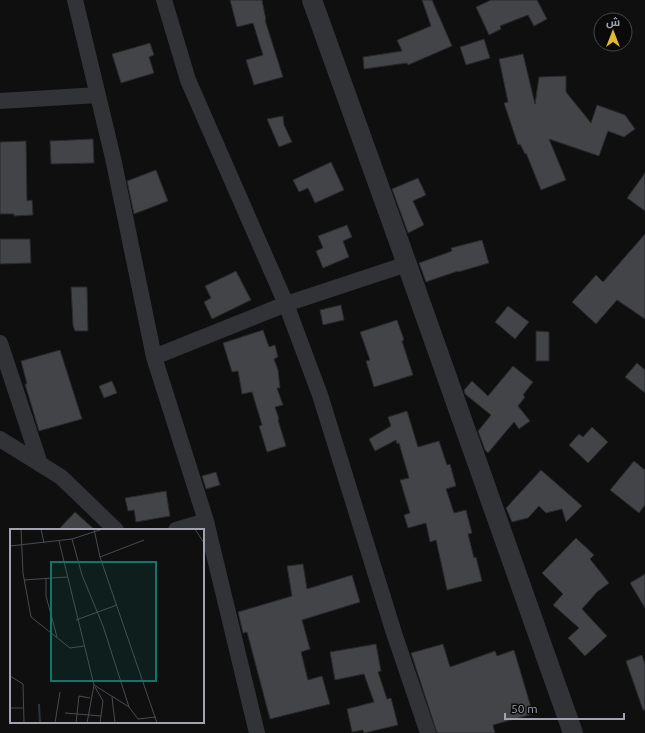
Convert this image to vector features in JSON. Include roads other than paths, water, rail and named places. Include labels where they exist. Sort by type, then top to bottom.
[{"type":"street","points":[[75,0],[113,158],[154,358],[206,521],[257,733]]},
{"type":"street","points":[[164,0],[188,80],[286,304],[320,395],[392,625],[428,733]]},
{"type":"street","points":[[312,0],[573,733]]},
{"type":"street","points":[[0,102],[98,95]]},
{"type":"street","points":[[154,358],[286,304],[407,264]]},
{"type":"street","points":[[0,343],[40,464]]},
{"type":"street","points":[[0,439],[61,477],[115,529]]},
{"type":"street","points":[[179,529],[206,521]]}]
